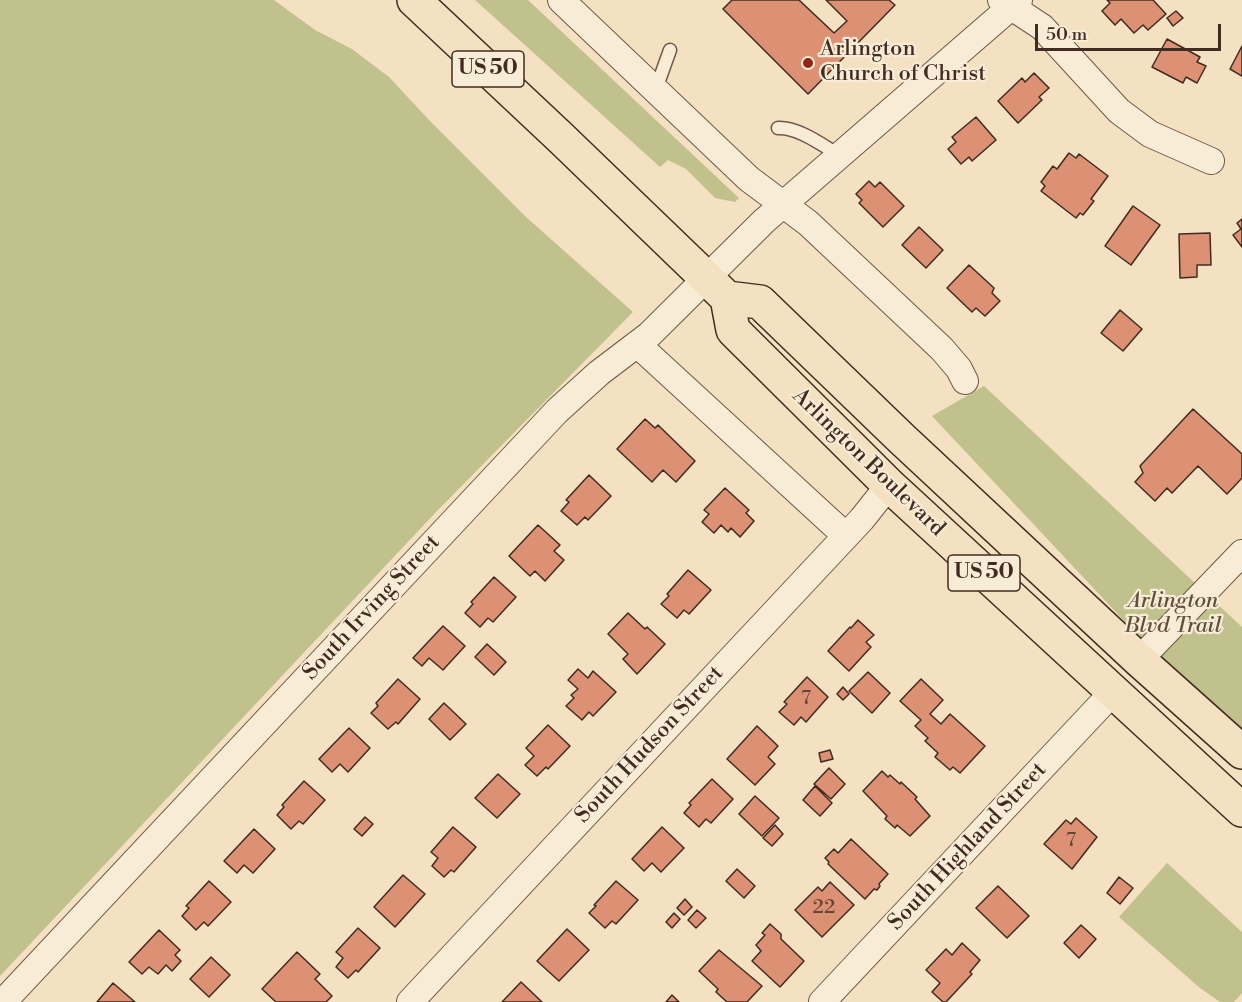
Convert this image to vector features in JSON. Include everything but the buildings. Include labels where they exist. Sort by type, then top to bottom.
[{"type":"highway","name":"US 50","points":[[414,0],[716,288]]},
{"type":"highway","name":"Arlington Boulevard","points":[[716,288],[733,330],[889,485],[1242,810]]},
{"type":"highway","name":"Arlington Boulevard","points":[[716,288],[760,302],[1139,660],[1242,752]]},
{"type":"street","points":[[561,0],[749,179],[808,223],[942,349],[959,369],[965,381]]},
{"type":"street","points":[[1010,3],[1042,27],[1119,111],[1150,134],[1211,161]]},
{"type":"street","name":"South Irving Street","points":[[3,1002],[556,411],[586,384],[649,335],[716,288],[756,229],[1010,3]]},
{"type":"street","points":[[638,344],[846,536]]},
{"type":"street","name":"South Hudson Street","points":[[410,1002],[846,536],[889,485]]},
{"type":"street","points":[[1139,660],[1242,553]]},
{"type":"street","name":"South Highland Street","points":[[822,1002],[1113,692]]},
{"type":"lane","points":[[656,89],[670,50]]},
{"type":"lane","points":[[778,128],[786,128],[821,144],[839,156]]},
{"type":"green space","points":[[0,0],[274,0],[315,30],[352,49],[389,77],[526,217],[633,312],[437,511],[0,976]]},
{"type":"green space","points":[[475,0],[528,0],[739,198],[735,202],[715,198],[686,169],[668,160],[660,167]]},
{"type":"green space","name":"Arlington Blvd Trail","points":[[984,386],[1242,627],[1242,732],[1128,625],[932,416]]},
{"type":"green space","points":[[1167,863],[1242,932],[1242,993],[1234,1002],[1220,1002],[1200,988],[1119,917]]},
{"type":"place","name":"Arlington Church of Christ","points":[[808,63]]}]
